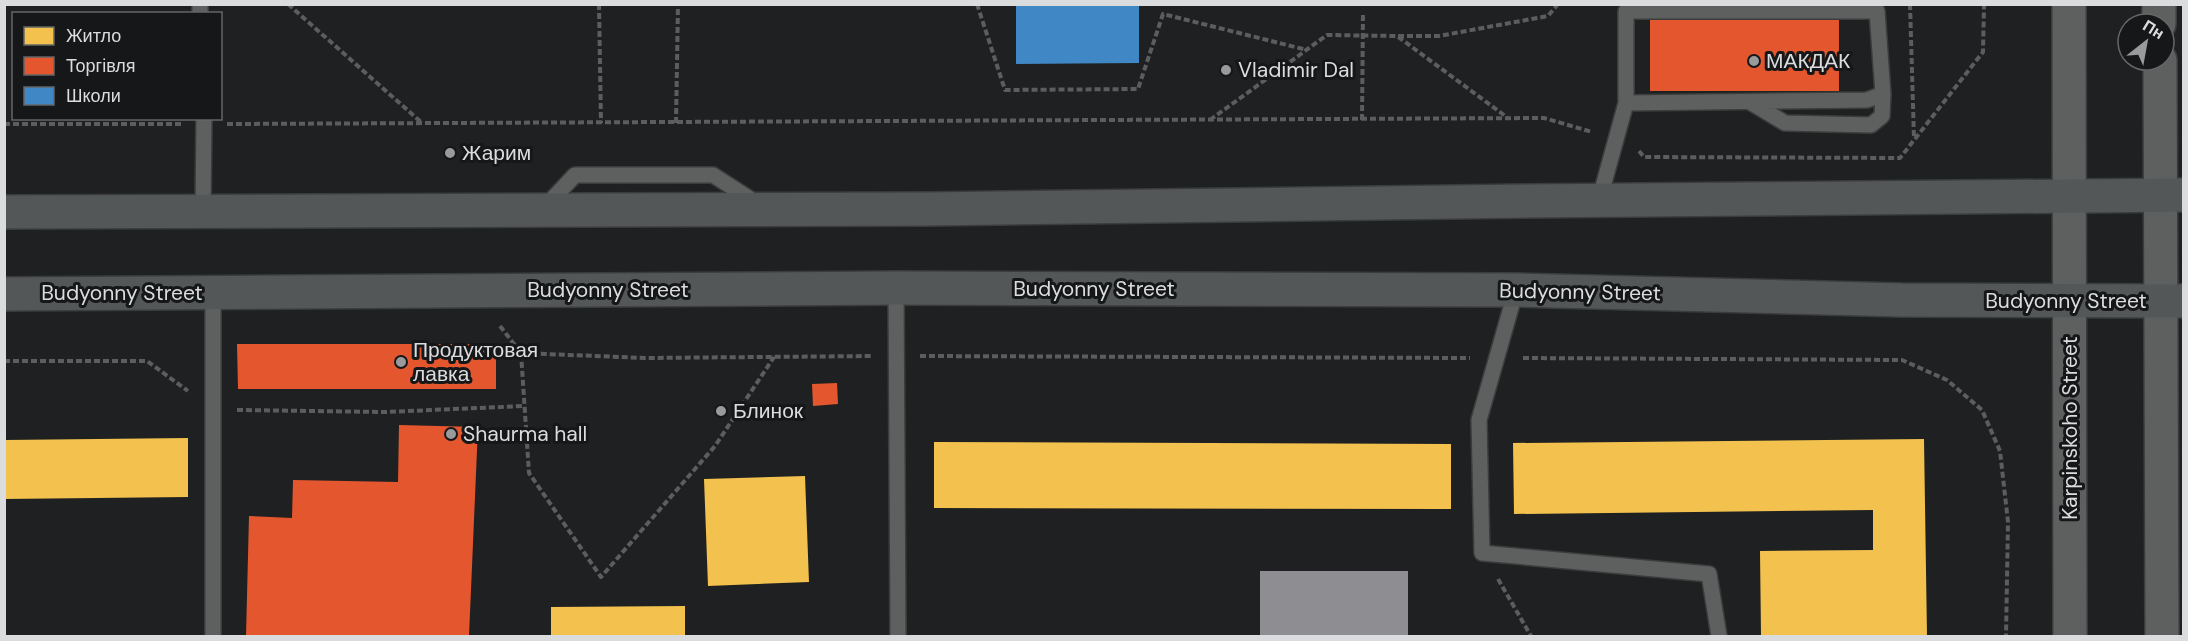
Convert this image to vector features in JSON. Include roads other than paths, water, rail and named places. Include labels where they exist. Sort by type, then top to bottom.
[{"type":"main road","points":[[4,212],[928,209],[2172,195]]},
{"type":"main road","name":"Budyonny Street","points":[[4,294],[896,288],[1516,290],[2070,302],[2172,301]]},
{"type":"street","name":"Karpinskoho Street","points":[[2069,4],[2070,636]]},
{"type":"street","points":[[2161,72],[2172,195],[2172,301],[2162,636]]},
{"type":"lane","points":[[1599,201],[1626,103],[1626,11],[1876,11],[1883,94],[1882,116],[1871,124],[1785,123],[1750,102]]},
{"type":"lane","points":[[1626,103],[1867,100],[1883,94]]},
{"type":"lane","points":[[203,211],[204,121]]},
{"type":"lane","points":[[896,288],[898,636]]},
{"type":"lane","points":[[1516,290],[1479,420],[1482,553],[1709,574],[1719,636]]},
{"type":"lane","points":[[213,293],[213,636]]},
{"type":"place","name":"МАКДАК","points":[[1754,61]]},
{"type":"place","name":"Vladimir Dal","points":[[1226,70]]},
{"type":"place","name":"Жарим","points":[[450,153]]},
{"type":"place","name":"Продуктовая лавка","points":[[401,362]]},
{"type":"place","name":"Блинок","points":[[721,411]]},
{"type":"place","name":"Shaurma hall","points":[[451,434]]}]
